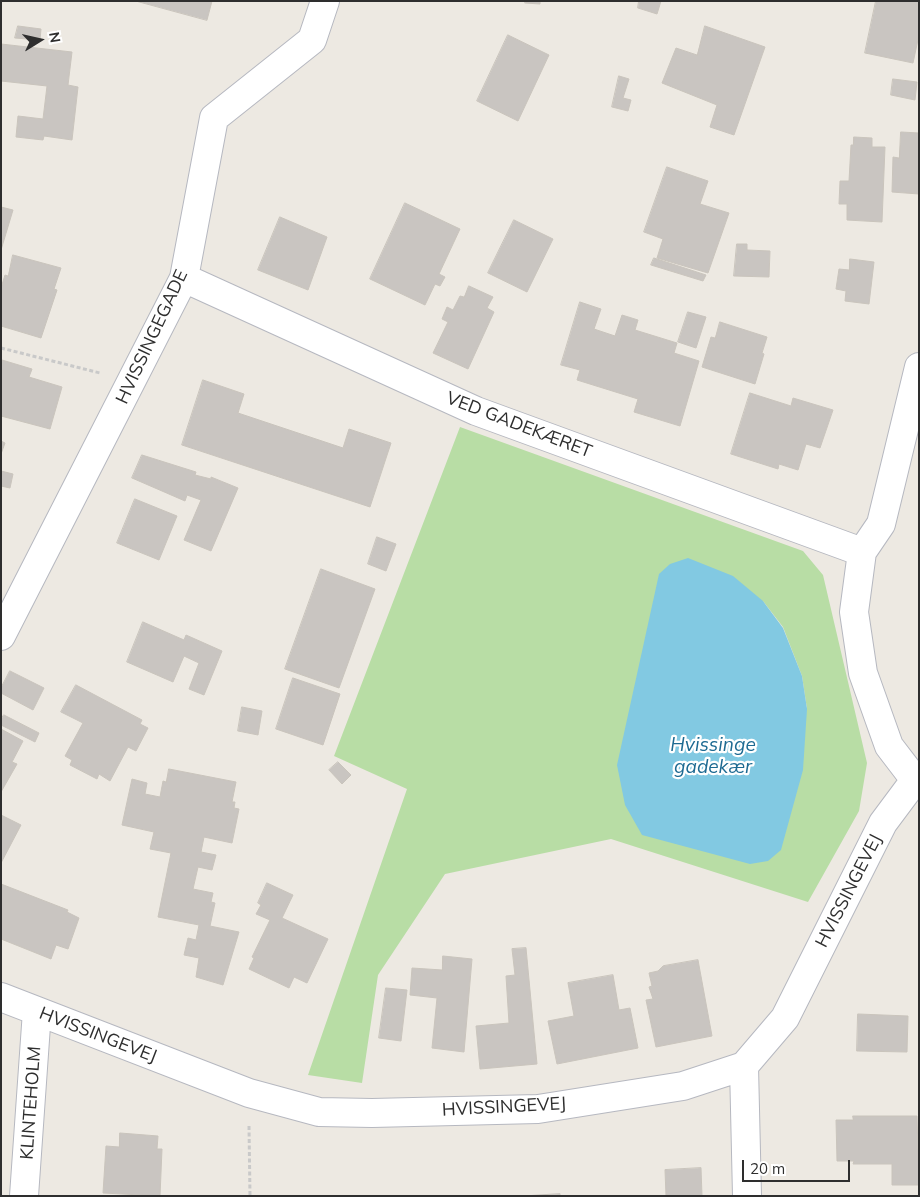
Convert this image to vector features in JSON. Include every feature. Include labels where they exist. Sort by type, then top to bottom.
[{"type":"street","name":"HVISSINGEGADE","points":[[1,636],[184,278],[214,118],[312,40],[325,1]]},
{"type":"street","name":"VED GADEKÆRET","points":[[184,278],[476,411],[862,552]]},
{"type":"street","points":[[917,779],[889,746],[863,673],[854,612],[862,552],[881,524],[919,368]]},
{"type":"street","name":"HVISSINGEVEJ","points":[[1,997],[249,1093],[319,1112],[372,1113],[538,1109],[683,1086],[744,1066],[785,1018],[883,823],[917,779]]},
{"type":"street","name":"KLINTEHOLM","points":[[24,1196],[37,1011]]},
{"type":"street","points":[[744,1066],[748,1196]]},
{"type":"path","points":[[1,348],[132,382]]},
{"type":"path","points":[[249,1093],[250,1196]]},
{"type":"green space","points":[[460,427],[803,551],[823,575],[867,763],[859,811],[808,902],[611,839],[445,874],[378,975],[362,1083],[308,1075],[407,789],[334,756]],"holes":[[[763,601],[783,627],[802,676],[807,709]]]},
{"type":"water","name":"Hvissinge gadekær","points":[[688,558],[733,576],[763,601],[783,628],[802,676],[807,709],[803,770],[781,850],[768,861],[750,864],[642,835],[625,805],[617,765],[659,574],[670,564]]},
{"type":"building","points":[[136,1],[212,1],[207,20]]},
{"type":"building","points":[[526,1],[540,1],[540,4],[525,3]]},
{"type":"building","points":[[639,1],[661,1],[657,14],[638,8]]},
{"type":"building","points":[[876,1],[919,1],[919,35],[913,63],[865,53]]},
{"type":"building","points":[[18,26],[41,29],[40,40],[15,38]]},
{"type":"building","points":[[705,26],[765,47],[734,135],[710,127],[717,105],[662,83],[676,48],[697,55]]},
{"type":"building","points":[[508,35],[549,55],[518,121],[477,101]]},
{"type":"building","points":[[1,44],[72,52],[68,85],[78,87],[72,140],[44,136],[43,140],[16,137],[18,116],[43,119],[47,86],[1,81]]},
{"type":"building","points":[[619,76],[629,79],[623,98],[631,100],[628,111],[612,107]]},
{"type":"building","points":[[893,79],[917,82],[915,100],[891,95]]},
{"type":"building","points":[[901,132],[919,133],[919,194],[892,192],[893,157],[899,158]]},
{"type":"building","points":[[854,137],[872,138],[872,147],[885,147],[882,222],[847,220],[847,204],[839,204],[840,181],[849,181],[851,145],[853,145]]},
{"type":"building","points":[[667,167],[708,181],[700,204],[729,213],[708,273],[657,258],[663,239],[644,232]]},
{"type":"building","points":[[405,203],[460,229],[439,274],[445,277],[440,286],[435,284],[425,305],[370,279]]},
{"type":"building","points":[[1,207],[13,210],[1,250]]},
{"type":"building","points":[[280,217],[327,237],[308,290],[258,270]]},
{"type":"building","points":[[514,220],[553,239],[527,292],[488,273]]},
{"type":"building","points":[[737,244],[747,244],[747,250],[770,251],[769,277],[734,276]]},
{"type":"building","points":[[13,255],[61,268],[54,289],[57,290],[41,338],[1,326],[1,288],[5,275],[8,276]]},
{"type":"building","points":[[654,258],[706,275],[703,281],[651,265]]},
{"type":"building","points":[[850,259],[874,262],[869,304],[845,301],[846,291],[836,289],[839,269],[849,270]]},
{"type":"building","points":[[469,286],[493,297],[487,308],[494,312],[468,369],[433,353],[448,322],[442,319],[447,307],[453,310],[460,296],[464,297]]},
{"type":"building","points":[[580,302],[601,309],[594,329],[615,336],[622,315],[638,320],[635,330],[677,343],[674,353],[699,361],[680,426],[634,412],[638,399],[577,380],[580,370],[561,365]]},
{"type":"building","points":[[688,312],[706,317],[696,348],[678,342]]},
{"type":"building","points":[[720,322],[767,337],[755,384],[702,367],[711,337],[715,338]]},
{"type":"building","points":[[2,360],[32,369],[29,377],[62,387],[50,429],[1,416]]},
{"type":"building","points":[[203,380],[244,394],[238,413],[343,448],[349,429],[391,443],[370,507],[182,445]]},
{"type":"building","points":[[750,393],[791,406],[793,398],[833,410],[820,448],[806,444],[798,470],[779,464],[778,469],[731,454]]},
{"type":"building","points":[[1,441],[5,443],[1,454]]},
{"type":"building","points":[[142,455],[196,472],[195,475],[211,479],[211,477],[238,488],[211,551],[184,540],[201,500],[187,495],[185,501],[132,478]]},
{"type":"building","points":[[1,471],[13,474],[10,488],[1,486]]},
{"type":"building","points":[[135,499],[177,516],[159,560],[117,543]]},
{"type":"building","points":[[377,537],[396,544],[386,571],[368,564]]},
{"type":"building","points":[[321,569],[375,589],[339,688],[285,669]]},
{"type":"building","points":[[143,622],[184,640],[186,635],[222,651],[204,695],[189,689],[199,663],[184,656],[173,682],[127,662]]},
{"type":"building","points":[[10,671],[44,688],[33,710],[1,693],[1,688]]},
{"type":"building","points":[[293,678],[340,694],[323,745],[276,729]]},
{"type":"building","points":[[76,685],[142,720],[140,724],[148,728],[136,751],[128,747],[110,781],[99,774],[97,779],[70,765],[72,760],[65,756],[83,723],[61,712]]},
{"type":"building","points":[[242,707],[262,711],[258,735],[238,731]]},
{"type":"building","points":[[4,715],[39,733],[35,742],[1,725],[1,719]]},
{"type":"building","points":[[1,729],[23,741],[12,762],[17,764],[1,792]]},
{"type":"building","points":[[338,762],[351,775],[342,784],[329,770]]},
{"type":"building","points":[[169,769],[236,782],[232,802],[235,802],[234,808],[239,809],[232,843],[204,837],[201,852],[216,855],[212,870],[198,867],[193,889],[213,893],[211,902],[215,903],[210,926],[239,932],[223,985],[196,977],[199,958],[184,955],[188,938],[196,940],[199,925],[158,917],[171,853],[150,849],[154,832],[122,825],[132,779],[147,783],[145,794],[160,797],[163,781],[166,782]]},
{"type":"building","points":[[1,815],[21,825],[1,863]]},
{"type":"building","points":[[267,883],[293,895],[282,918],[328,939],[307,983],[294,977],[289,988],[249,969],[254,958],[252,957],[270,920],[256,914],[261,905],[258,903]]},
{"type":"building","points":[[1,884],[68,910],[67,912],[79,918],[68,949],[56,945],[51,959],[1,939]]},
{"type":"building","points":[[526,948],[537,1064],[480,1069],[476,1026],[509,1023],[506,976],[515,975],[512,949]]},
{"type":"building","points":[[443,956],[472,959],[464,1052],[432,1048],[437,998],[410,995],[412,968],[442,970]]},
{"type":"building","points":[[698,960],[712,1036],[656,1047],[646,1000],[653,999],[649,987],[652,986],[649,973],[658,971],[663,966]]},
{"type":"building","points":[[613,975],[619,1010],[630,1008],[638,1048],[557,1064],[548,1021],[574,1016],[568,983]]},
{"type":"building","points":[[386,988],[407,990],[401,1041],[379,1038]]},
{"type":"building","points":[[858,1014],[908,1016],[907,1052],[857,1051]]},
{"type":"building","points":[[853,1116],[917,1116],[919,1185],[892,1185],[892,1164],[853,1164],[854,1161],[837,1161],[836,1120],[853,1120]]},
{"type":"building","points":[[120,1133],[158,1136],[157,1149],[162,1149],[160,1196],[103,1193],[106,1146],[119,1147]]},
{"type":"building","points":[[701,1168],[702,1196],[666,1196],[665,1170]]},
{"type":"building","points":[[560,1194],[560,1196],[524,1196]]}]
